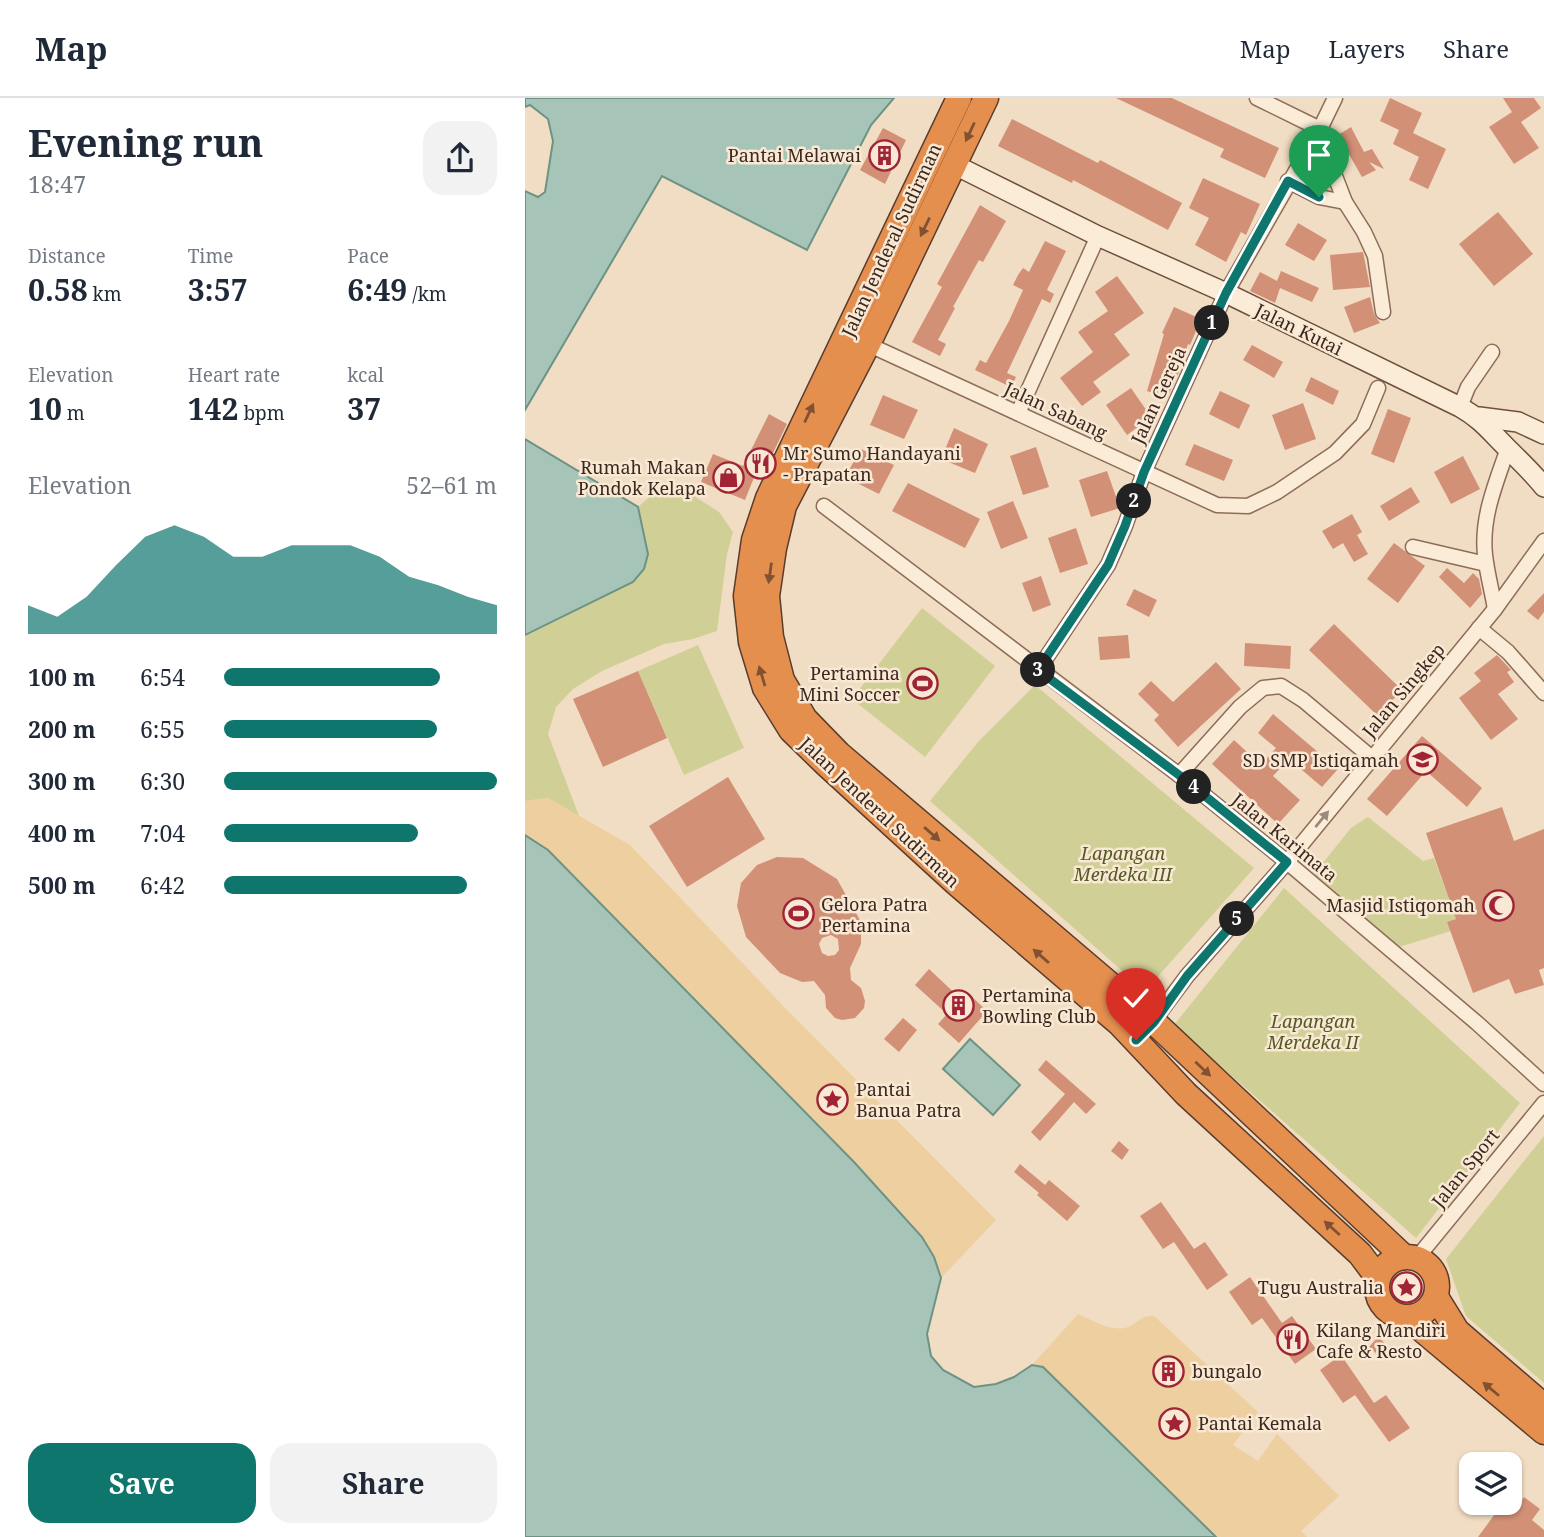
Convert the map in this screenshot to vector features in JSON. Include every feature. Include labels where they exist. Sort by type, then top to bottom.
[{"type":"highway","name":"Jalan Jenderal Sudirman","points":[[959,98],[768,498],[754,540],[747,596],[751,642],[765,688],[791,730],[827,765],[956,883],[1136,1040],[1186,1094],[1360,1254],[1378,1278],[1378,1297],[1383,1305],[1398,1316],[1408,1318],[1544,1432]]},
{"type":"highway","name":"Jalan Jenderal Sudirman","points":[[986,98],[868,344],[784,506],[767,596],[771,637],[782,680],[805,719],[839,754],[1154,1022],[1410,1258],[1425,1263],[1436,1278],[1436,1297],[1457,1331],[1544,1406]]},
{"type":"highway","points":[[931,154],[955,165]]},
{"type":"highway","points":[[1378,1278],[1388,1264],[1410,1258]]},
{"type":"highway","points":[[1408,1318],[1425,1312],[1436,1297]]},
{"type":"street","points":[[1257,98],[1316,135],[1345,202],[1375,256],[1383,312]]},
{"type":"street","name":"Jalan Gereja","points":[[1038,670],[1108,565],[1144,472],[1226,293],[1335,98]]},
{"type":"street","name":"Jalan Kutai","points":[[955,165],[1479,417],[1508,449],[1524,462],[1544,487]]},
{"type":"street","points":[[1288,181],[1319,197],[1345,202]]},
{"type":"street","points":[[1018,413],[1098,236]]},
{"type":"street","name":"Jalan Sabang","points":[[876,348],[1217,505],[1248,506],[1277,492],[1335,453],[1363,424],[1378,388]]},
{"type":"street","points":[[1460,407],[1468,387],[1492,352]]},
{"type":"street","points":[[1479,417],[1518,422],[1544,434]]},
{"type":"street","points":[[1496,609],[1486,564],[1485,528],[1490,499],[1508,449]]},
{"type":"street","points":[[1524,462],[1544,473]]},
{"type":"street","name":"Jalan Karimata","points":[[824,506],[1179,775],[1287,862],[1477,1023],[1544,1084]]},
{"type":"street","name":"Jalan Singkep","points":[[1136,1040],[1154,1022],[1187,976],[1287,862],[1496,609],[1544,541]]},
{"type":"street","points":[[1413,547],[1486,564]]},
{"type":"street","points":[[1479,628],[1508,652],[1544,693]]},
{"type":"street","points":[[1179,775],[1240,707],[1262,688],[1281,686],[1303,700],[1372,758]]},
{"type":"street","name":"Jalan Sport","points":[[1410,1258],[1544,1103]]},
{"type":"green space","points":[[677,485],[719,512],[733,532],[727,554],[717,631],[664,644],[602,671],[573,689],[556,707],[548,734],[579,816],[548,798],[525,801],[525,635],[633,582],[648,554],[638,507],[653,494]]},
{"type":"green space","name":"Pertamina Mini Soccer","points":[[922,608],[995,666],[925,757],[852,699]]},
{"type":"green space","points":[[698,645],[744,748],[684,775],[638,671]]},
{"type":"green space","name":"Lapangan Merdeka III","points":[[1035,685],[1254,868],[1145,991],[930,801],[978,742]]},
{"type":"green space","points":[[1368,817],[1423,861],[1434,858],[1456,919],[1447,922],[1451,931],[1399,947],[1314,874],[1351,828]]},
{"type":"green space","name":"Lapangan Merdeka II","points":[[1284,888],[1520,1103],[1416,1238],[1174,1025]]},
{"type":"green space","points":[[1544,1136],[1544,1383],[1466,1316],[1446,1259]]},
{"type":"sand","name":"Pantai Banua Patra","points":[[548,798],[630,845],[789,1012],[996,1220],[941,1278],[934,1257],[922,1237],[854,1162],[548,850],[525,835],[525,801]]},
{"type":"sand","name":"Pantai Kemala","points":[[1078,1314],[1115,1328],[1128,1327],[1143,1318],[1154,1316],[1258,1412],[1233,1445],[1258,1461],[1277,1434],[1339,1496],[1301,1531],[1307,1537],[1216,1537],[1043,1367],[1032,1365]]},
{"type":"shaded area","points":[[525,98],[894,98],[871,125],[807,250],[662,176],[525,410],[525,191],[538,197],[545,192],[553,141],[548,119],[530,105],[525,107]]},
{"type":"shaded area","points":[[525,439],[638,507],[648,554],[644,569],[633,582],[525,635]]},
{"type":"shaded area","points":[[525,835],[548,850],[854,1162],[922,1237],[934,1257],[941,1278],[927,1334],[931,1356],[943,1370],[974,1387],[996,1384],[1014,1377],[1032,1365],[1043,1367],[1216,1537],[525,1537]]},
{"type":"shaded area","points":[[970,1039],[1020,1085],[993,1115],[943,1069]]},
{"type":"building","points":[[1116,98],[1172,98],[1279,148],[1265,178],[1220,157],[1224,149]]},
{"type":"building","points":[[1390,98],[1422,113],[1413,133],[1446,149],[1428,189],[1409,180],[1419,157],[1393,144],[1399,130],[1380,121]]},
{"type":"building","points":[[1503,98],[1534,98],[1541,108],[1521,122],[1539,148],[1514,164],[1489,127],[1512,112]]},
{"type":"building","points":[[1012,119],[1098,163],[1100,160],[1182,203],[1168,230],[1073,180],[1072,183],[998,146]]},
{"type":"building","points":[[1351,127],[1364,152],[1372,149],[1384,169],[1369,162],[1376,170],[1362,177],[1338,135]]},
{"type":"building","name":"Pantai Melawai","points":[[883,128],[906,140],[885,184],[860,170]]},
{"type":"building","points":[[1203,178],[1260,204],[1246,235],[1241,232],[1226,262],[1195,245],[1209,218],[1189,208]]},
{"type":"building","points":[[980,205],[1006,221],[983,262],[979,260],[953,307],[955,308],[938,340],[946,344],[940,356],[912,342],[942,287],[937,284]]},
{"type":"building","points":[[1498,212],[1533,254],[1494,286],[1459,244]]},
{"type":"building","points":[[1298,223],[1327,240],[1314,261],[1285,245]]},
{"type":"building","points":[[1045,241],[1066,251],[1047,290],[1054,294],[1050,303],[1042,299],[1007,373],[1016,377],[1011,387],[975,370],[980,360],[986,363],[1009,321],[1023,290],[1013,285],[1018,275],[1023,268],[1029,272]]},
{"type":"building","points":[[1363,252],[1370,287],[1333,290],[1330,255]]},
{"type":"building","points":[[1281,271],[1319,288],[1312,302],[1280,288],[1275,303],[1250,291],[1260,272],[1277,281]]},
{"type":"building","points":[[1117,276],[1144,313],[1114,334],[1130,355],[1093,382],[1101,392],[1082,406],[1060,378],[1093,352],[1078,332],[1108,311],[1095,292]]},
{"type":"building","points":[[1370,297],[1374,314],[1380,323],[1354,333],[1344,307]]},
{"type":"building","points":[[1174,307],[1201,319],[1167,398],[1147,391],[1164,334],[1162,333]]},
{"type":"building","points":[[1252,345],[1283,362],[1274,378],[1243,360]]},
{"type":"building","points":[[1311,377],[1339,391],[1333,405],[1305,391]]},
{"type":"building","points":[[1131,388],[1151,417],[1127,435],[1106,405]]},
{"type":"building","points":[[1220,391],[1250,405],[1239,429],[1209,414]]},
{"type":"building","points":[[883,395],[918,410],[904,439],[870,425]]},
{"type":"building","points":[[1303,403],[1316,439],[1285,450],[1272,415]]},
{"type":"building","points":[[1388,409],[1411,418],[1394,463],[1371,454]]},
{"type":"building","points":[[769,414],[787,424],[770,459],[763,455],[745,500],[701,482],[713,454],[743,466]]},
{"type":"building","points":[[954,428],[988,444],[975,473],[941,459]]},
{"type":"building","points":[[1194,444],[1233,460],[1224,481],[1185,465]]},
{"type":"building","points":[[1036,447],[1049,487],[1023,495],[1010,456]]},
{"type":"building","points":[[861,449],[894,465],[879,494],[845,477]]},
{"type":"building","points":[[1463,456],[1480,489],[1451,504],[1434,472]]},
{"type":"building","points":[[1107,471],[1120,508],[1091,517],[1079,480]]},
{"type":"building","points":[[908,483],[980,519],[965,548],[892,511]]},
{"type":"building","points":[[1411,487],[1420,502],[1389,521],[1380,506]]},
{"type":"building","points":[[1013,501],[1028,538],[1001,549],[987,512]]},
{"type":"building","points":[[1352,514],[1362,532],[1357,535],[1368,554],[1354,562],[1343,543],[1333,549],[1322,531]]},
{"type":"building","points":[[1076,528],[1088,564],[1060,573],[1048,538]]},
{"type":"building","points":[[1394,543],[1425,566],[1398,603],[1367,579]]},
{"type":"building","points":[[1447,568],[1464,583],[1473,573],[1479,579],[1482,594],[1470,608],[1439,577]]},
{"type":"building","points":[[1041,576],[1051,605],[1033,612],[1022,583]]},
{"type":"building","points":[[1134,589],[1157,600],[1149,617],[1126,605]]},
{"type":"building","points":[[1544,593],[1544,612],[1538,620],[1527,611]]},
{"type":"building","points":[[1334,624],[1402,690],[1378,716],[1309,650]]},
{"type":"building","points":[[1128,635],[1130,658],[1100,660],[1098,637]]},
{"type":"building","points":[[1245,643],[1291,646],[1290,669],[1244,666]]},
{"type":"building","points":[[1497,655],[1511,670],[1507,672],[1514,682],[1498,694],[1518,719],[1491,740],[1459,698],[1481,681],[1474,673]]},
{"type":"building","points":[[1216,662],[1241,689],[1178,747],[1154,720],[1159,715],[1138,694],[1151,681],[1173,702]]},
{"type":"building","points":[[638,671],[667,738],[603,767],[573,699]]},
{"type":"building","points":[[1273,714],[1338,769],[1322,787],[1289,759],[1273,776],[1300,800],[1278,824],[1212,764],[1234,740],[1261,765],[1276,748],[1258,733]]},
{"type":"building","points":[[1422,736],[1482,788],[1467,807],[1426,771],[1387,816],[1367,799]]},
{"type":"building","points":[[728,777],[765,839],[687,887],[649,826]]},
{"type":"building","name":"Masjid Istiqomah","points":[[1502,807],[1514,841],[1544,829],[1544,968],[1539,970],[1544,985],[1515,994],[1509,979],[1473,993],[1447,922],[1456,919],[1426,833]]},
{"type":"building","name":"Gelora Patra Pertamina","points":[[777,857],[803,858],[837,879],[861,922],[861,944],[850,968],[851,980],[861,988],[865,1001],[864,1008],[855,1018],[835,1018],[826,1008],[825,995],[814,981],[802,982],[780,973],[746,937],[737,906],[741,883],[757,865]],"holes":[[[831,935],[838,939],[839,950],[835,955],[822,953],[819,944],[822,938]]]},
{"type":"building","name":"Pertamina Bowling Club","points":[[929,969],[962,1000],[968,993],[987,1011],[959,1043],[938,1024],[947,1014],[915,985]]},
{"type":"building","points":[[903,1018],[917,1030],[899,1052],[884,1039]]},
{"type":"building","points":[[1046,1060],[1096,1104],[1086,1114],[1074,1102],[1040,1141],[1031,1132],[1065,1094],[1038,1070]]},
{"type":"building","points":[[1119,1141],[1129,1150],[1122,1160],[1111,1151]]},
{"type":"building","points":[[1020,1164],[1045,1185],[1049,1180],[1080,1206],[1067,1221],[1014,1172]]},
{"type":"building","points":[[1161,1202],[1194,1249],[1205,1242],[1228,1275],[1207,1290],[1174,1242],[1163,1249],[1140,1216]]},
{"type":"building","points":[[1250,1277],[1282,1323],[1292,1316],[1316,1349],[1295,1364],[1262,1318],[1252,1325],[1229,1292]]},
{"type":"building","points":[[1378,1337],[1387,1345],[1379,1356],[1369,1347]]},
{"type":"building","points":[[1341,1355],[1374,1403],[1386,1395],[1410,1428],[1389,1442],[1355,1395],[1343,1403],[1320,1370]]},
{"type":"building","points":[[1524,1497],[1540,1509],[1532,1520],[1544,1530],[1544,1537],[1478,1537],[1494,1515],[1522,1515]]},
{"type":"place","name":"Pantai Melawai","points":[[884,155]]},
{"type":"place","name":"Mr Sumo Handayani - Prapatan","points":[[760,463]]},
{"type":"place","name":"Rumah Makan Pondok Kelapa","points":[[729,477]]},
{"type":"place","name":"Pertamina Mini Soccer","points":[[923,683]]},
{"type":"place","name":"SD SMP Istiqamah","points":[[1422,760]]},
{"type":"place","name":"Masjid Istiqomah","points":[[1498,905]]},
{"type":"place","name":"Gelora Patra Pertamina","points":[[798,914]]},
{"type":"place","name":"Pertamina Bowling Club","points":[[959,1005]]},
{"type":"place","name":"Pantai Banua Patra","points":[[833,1099]]},
{"type":"place","name":"Tugu Australia","points":[[1407,1287]]},
{"type":"place","name":"Kilang Mandiri Cafe & Resto","points":[[1293,1340]]},
{"type":"place","name":"bungalo","points":[[1169,1371]]},
{"type":"place","name":"Pantai Kemala","points":[[1175,1423]]},
{"type":"route","points":[[1136,1040],[1154,1022],[1187,976],[1287,862],[1179,775],[1038,670],[1108,565],[1144,472],[1226,293],[1288,181],[1319,197]]}]
